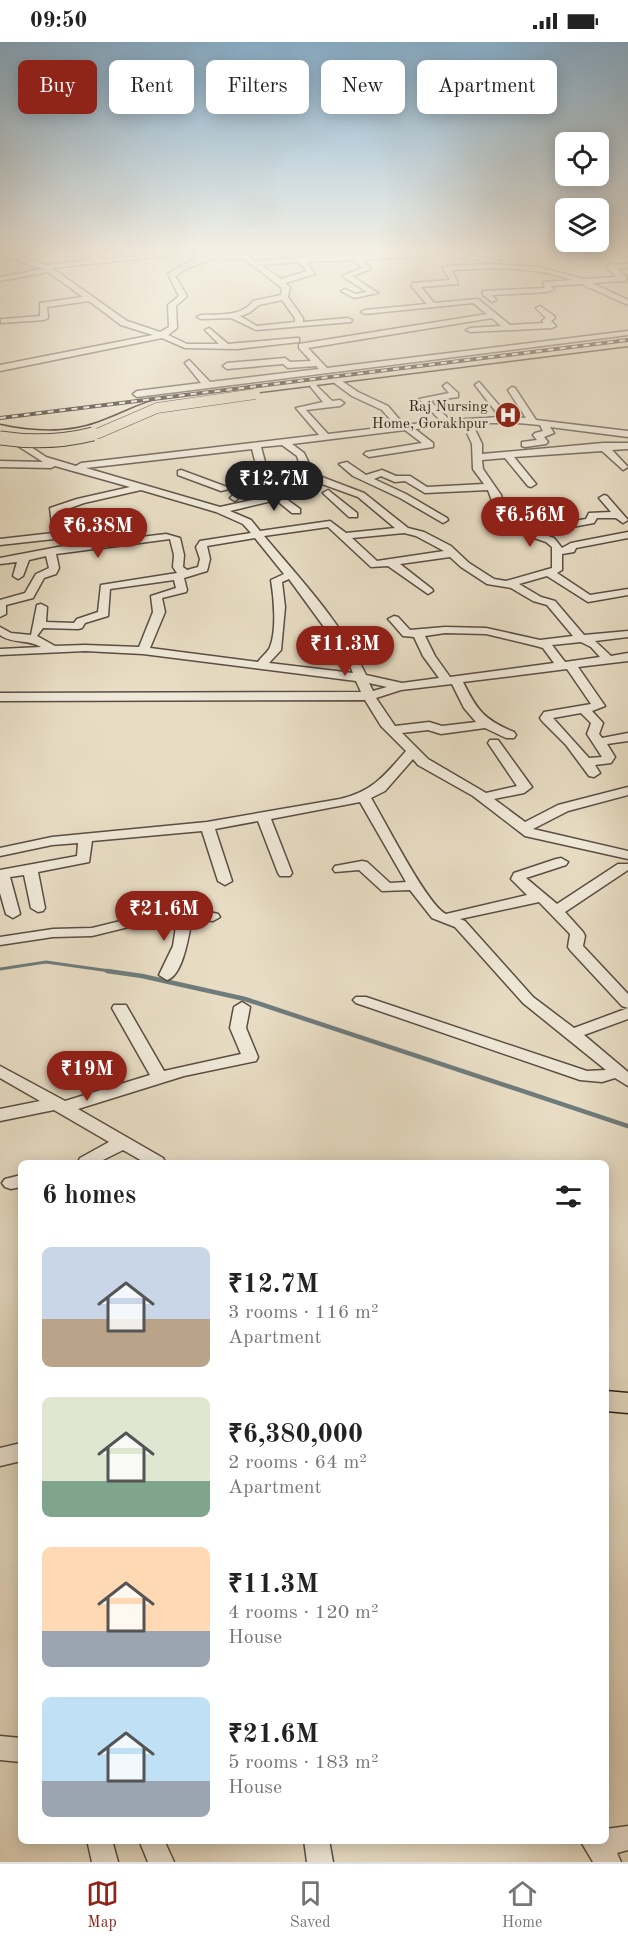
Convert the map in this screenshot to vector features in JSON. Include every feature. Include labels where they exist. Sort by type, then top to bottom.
[{"type":"main road","points":[[0,428],[35,433],[75,431],[101,425],[154,402],[314,386],[628,344]]},
{"type":"main road","points":[[0,436],[28,442],[64,441],[99,433],[157,408],[268,388],[628,348]]},
{"type":"main road","points":[[609,1401],[628,1403]]},
{"type":"street","points":[[0,368],[150,338]]},
{"type":"street","points":[[165,338],[185,346],[226,347],[299,343],[335,338]]},
{"type":"street","points":[[217,338],[226,347]]},
{"type":"street","points":[[246,338],[254,345]]},
{"type":"street","points":[[294,338],[326,372]]},
{"type":"street","points":[[137,394],[589,338]]},
{"type":"street","points":[[269,343],[282,358]]},
{"type":"street","points":[[241,382],[225,362],[285,361],[288,365],[318,363]]},
{"type":"street","points":[[189,363],[208,386]]},
{"type":"street","points":[[338,381],[355,394],[385,408],[404,428],[430,446],[369,454]]},
{"type":"street","points":[[479,385],[507,420]]},
{"type":"street","points":[[314,386],[329,404]]},
{"type":"street","points":[[447,386],[455,395],[423,399],[448,423]]},
{"type":"street","points":[[513,390],[537,422],[549,433],[538,435],[543,442],[509,445],[511,454],[531,483]]},
{"type":"street","points":[[326,437],[300,409],[340,403]]},
{"type":"street","points":[[466,420],[477,444],[478,469],[501,509],[528,531],[554,542],[558,551],[558,568],[550,573],[506,584]]},
{"type":"street","points":[[0,464],[45,464],[73,467],[466,420],[537,422],[628,434]]},
{"type":"street","points":[[0,436],[10,437],[43,459],[191,501],[247,522],[291,575],[352,657],[369,696],[392,730],[423,762],[483,797],[530,833],[608,852],[626,864],[556,911]]},
{"type":"street","points":[[284,442],[301,455],[307,472],[320,481],[357,493],[404,530]]},
{"type":"street","points":[[235,498],[263,473],[256,445]]},
{"type":"street","points":[[478,457],[603,446],[628,446]]},
{"type":"street","points":[[603,446],[623,467]]},
{"type":"street","points":[[344,464],[443,520]]},
{"type":"street","points":[[181,473],[227,485],[191,501]]},
{"type":"street","points":[[366,478],[382,474],[395,479],[407,478],[425,490],[490,487]]},
{"type":"street","points":[[220,510],[278,497],[320,481]]},
{"type":"street","points":[[54,551],[61,546],[54,510],[81,501],[142,487]]},
{"type":"street","points":[[328,493],[353,515]]},
{"type":"street","points":[[278,497],[296,511]]},
{"type":"street","points":[[341,504],[368,500]]},
{"type":"street","points":[[596,542],[596,505],[606,500],[628,528]]},
{"type":"street","points":[[528,531],[619,515]]},
{"type":"street","points":[[40,625],[75,627],[81,621],[104,614],[105,587],[181,575],[202,569],[205,559],[201,547],[204,543],[327,523],[372,564],[454,553]]},
{"type":"street","points":[[343,536],[404,530],[420,534],[454,553],[465,565],[490,582],[514,585],[537,599],[551,603],[628,592]]},
{"type":"street","points":[[558,551],[570,550],[571,546],[628,535]]},
{"type":"street","points":[[0,542],[59,536]]},
{"type":"street","points":[[0,561],[54,551],[171,537],[179,555],[178,567],[182,590],[156,596],[159,612],[143,651]]},
{"type":"street","points":[[0,614],[1,603],[28,598],[34,592],[40,576],[53,571],[54,551]]},
{"type":"street","points":[[18,576],[24,558]]},
{"type":"street","points":[[391,563],[428,591]]},
{"type":"street","points":[[550,573],[584,597]]},
{"type":"street","points":[[261,667],[268,655],[275,650],[281,613],[281,599],[276,580],[291,575]]},
{"type":"street","points":[[551,603],[579,637],[595,645],[608,659]]},
{"type":"street","points":[[31,637],[40,625],[41,607]]},
{"type":"street","points":[[394,619],[404,633],[446,630],[486,631],[547,646],[566,664],[599,704],[548,715],[546,718],[590,768],[608,759],[593,734],[597,725],[584,708]]},
{"type":"street","points":[[0,630],[8,636],[31,637],[51,648]]},
{"type":"street","points":[[418,633],[429,656],[451,680],[466,704],[484,725]]},
{"type":"street","points":[[540,643],[579,637],[628,634]]},
{"type":"street","points":[[0,652],[51,648],[143,651],[361,678],[400,687]]},
{"type":"street","points":[[0,697],[369,696],[400,687],[628,657]]},
{"type":"street","points":[[392,730],[429,726],[441,730],[484,725],[510,735]]},
{"type":"street","points":[[599,742],[628,737]]},
{"type":"street","points":[[483,797],[525,787],[494,743]]},
{"type":"street","points":[[0,852],[52,841],[207,826],[364,797],[380,788],[413,751]]},
{"type":"street","points":[[524,828],[563,808],[628,791]]},
{"type":"street","points":[[364,797],[415,885],[437,915],[460,924],[517,990],[622,1076]]},
{"type":"street","points":[[263,816],[285,873]]},
{"type":"street","points":[[207,826],[225,881]]},
{"type":"street","points":[[13,914],[1,874],[84,859],[85,838]]},
{"type":"street","points":[[561,862],[519,876],[518,879],[556,911],[578,936],[575,947],[628,1003]]},
{"type":"street","points":[[340,869],[362,865],[387,888],[415,885]]},
{"type":"street","points":[[30,868],[38,908]]},
{"type":"street","points":[[446,918],[537,897]]},
{"type":"street","points":[[0,941],[53,933],[92,932],[146,918],[201,914],[213,917]]},
{"type":"street","points":[[167,975],[180,946],[184,915]]},
{"type":"street","points":[[361,1000],[585,1076],[622,1076]]},
{"type":"street","points":[[0,1115],[58,1106],[159,1077],[250,1057],[238,1028],[242,1007]]},
{"type":"street","points":[[120,1008],[159,1077]]},
{"type":"street","points":[[572,1034],[628,1013]]},
{"type":"street","points":[[0,1071],[154,1160]]},
{"type":"street","points":[[90,1160],[123,1142]]},
{"type":"street","points":[[0,1457],[18,1453]]},
{"type":"street","points":[[0,1748],[18,1750]]},
{"type":"street","points":[[598,1849],[628,1838]]},
{"type":"street","points":[[100,1844],[105,1862]]},
{"type":"street","points":[[153,1844],[161,1862]]},
{"type":"street","points":[[317,1844],[320,1862]]},
{"type":"waterway","points":[[0,969],[46,962],[117,972]]},
{"type":"waterway","points":[[107,971],[142,976],[245,999],[628,1126]]},
{"type":"railway","points":[[0,418],[628,340]]},
{"type":"place","name":"Raj Nursing Home, Gorakhpur","points":[[508,415]]}]
